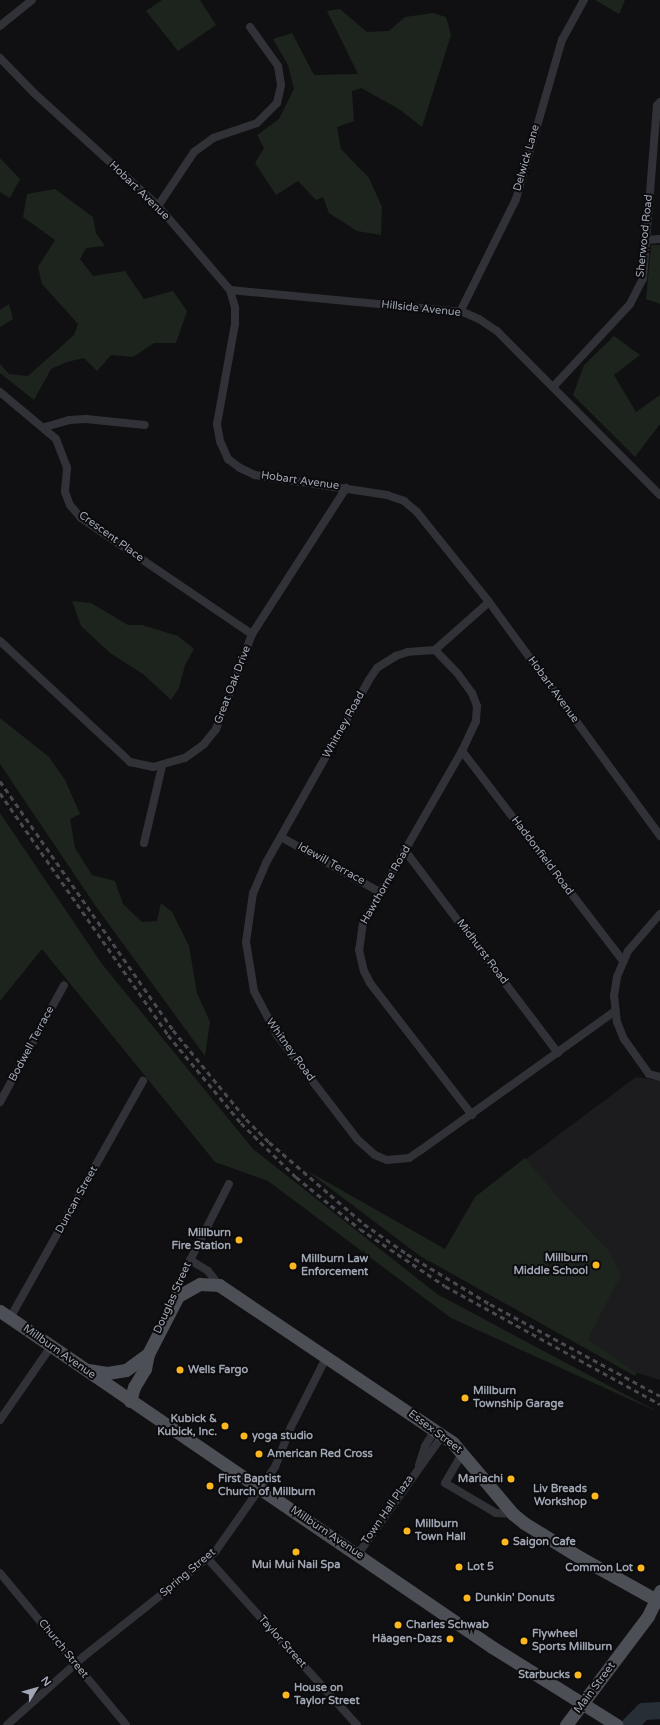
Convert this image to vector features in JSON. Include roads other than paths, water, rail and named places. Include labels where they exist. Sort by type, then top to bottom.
[{"type":"main road","points":[[171,1307],[178,1296],[189,1288],[200,1284],[219,1285]]},
{"type":"main road","name":"Essex Street","points":[[219,1285],[327,1356],[439,1433],[463,1452],[513,1514],[581,1558],[659,1598]]},
{"type":"main road","name":"Douglas Street","points":[[130,1401],[134,1387],[145,1369],[148,1354],[171,1307]]},
{"type":"main road","name":"Millburn Avenue","points":[[5,1314],[88,1370],[96,1378],[358,1554],[492,1647],[585,1702],[615,1723]]},
{"type":"main road","points":[[88,1370],[107,1373],[121,1372],[148,1354]]},
{"type":"main road","name":"Main Street","points":[[566,1725],[585,1702],[648,1616],[659,1598]]},
{"type":"street","points":[[0,26],[32,0]]},
{"type":"street","name":"Delwick Lane","points":[[460,312],[516,199],[562,40],[584,0]]},
{"type":"street","points":[[158,206],[194,152],[213,138],[257,123],[277,103],[281,85],[278,66],[250,27]]},
{"type":"street","name":"Hobart Avenue","points":[[0,58],[34,93],[158,206],[230,290],[235,308],[235,324],[217,424],[220,440],[228,458],[240,468],[255,475],[387,495],[404,502],[434,531],[489,602],[660,836]]},
{"type":"street","name":"Sherwood Road","points":[[553,387],[630,304],[643,279],[658,106],[660,102]]},
{"type":"street","points":[[646,240],[660,240]]},
{"type":"street","name":"Hillside Avenue","points":[[230,290],[460,312],[478,319],[497,331],[660,495]]},
{"type":"street","name":"Crescent Place","points":[[0,392],[45,427],[63,451],[67,468],[65,492],[70,505],[81,518],[252,634]]},
{"type":"street","points":[[45,427],[68,420],[86,419],[145,425]]},
{"type":"street","name":"Great Oak Drive","points":[[0,641],[130,762],[145,766],[162,766],[193,754],[216,729],[252,634],[346,488]]},
{"type":"street","points":[[435,650],[489,602]]},
{"type":"street","name":"Hawthorne Road","points":[[435,650],[462,679],[477,706],[476,721],[462,750],[406,852],[380,892],[361,930],[359,950],[364,971],[370,983],[472,1115]]},
{"type":"street","name":"Whitney Road","points":[[435,650],[408,652],[387,661],[378,668],[281,837],[253,894],[246,942],[254,991],[277,1035],[357,1139],[375,1156],[387,1160],[409,1158],[472,1115],[615,1011]]},
{"type":"street","name":"Haddonfield Road","points":[[462,750],[622,961]]},
{"type":"street","points":[[144,842],[162,766]]},
{"type":"street","name":"Idewill Terrace","points":[[281,837],[380,892]]},
{"type":"street","name":"Midhurst Road","points":[[406,852],[558,1053]]},
{"type":"street","points":[[660,914],[633,944],[622,961],[615,986],[615,1011],[620,1031],[631,1051],[649,1074],[660,1077]]},
{"type":"street","name":"Bodwell Terrace","points":[[0,1102],[64,985]]},
{"type":"street","name":"Duncan Street","points":[[5,1314],[143,1081]]},
{"type":"street","name":"Douglas Street","points":[[171,1307],[190,1260],[229,1184]]},
{"type":"street","name":"Essex Street","points":[[190,1260],[208,1271],[219,1285]]},
{"type":"street","points":[[0,1420],[52,1345]]},
{"type":"street","name":"Spring Street","points":[[7,1725],[75,1664],[208,1559],[221,1545],[275,1467],[291,1427],[327,1356]]},
{"type":"street","name":"Town Hall Plaza","points":[[358,1554],[404,1486],[419,1466],[425,1462],[439,1433]]},
{"type":"street","points":[[463,1452],[445,1483],[496,1514],[513,1514]]},
{"type":"street","name":"Taylor Street","points":[[208,1559],[357,1725]]},
{"type":"street","name":"Church Street","points":[[0,1573],[126,1725]]},
{"type":"waterway","points":[[629,1725],[643,1711],[660,1710]]},
{"type":"railway","points":[[0,781],[173,1030],[246,1119],[269,1142],[364,1224],[407,1254],[490,1304],[660,1396]]},
{"type":"railway","points":[[0,793],[168,1035],[241,1123],[296,1177],[360,1229],[445,1286],[660,1404]]},
{"type":"place","name":"Millburn Fire Station","points":[[239,1240]]},
{"type":"place","name":"Millburn Middle School","points":[[596,1265]]},
{"type":"place","name":"Millburn Law Enforcement","points":[[293,1266]]},
{"type":"place","name":"Wells Fargo","points":[[180,1370]]},
{"type":"place","name":"Millburn Township Garage","points":[[465,1398]]},
{"type":"place","name":"Kubick & Kubick, Inc.","points":[[225,1426]]},
{"type":"place","name":"yoga studio","points":[[244,1436]]},
{"type":"place","name":"American Red Cross","points":[[259,1454]]},
{"type":"place","name":"Mariachi","points":[[511,1479]]},
{"type":"place","name":"First Baptist Church of Millburn","points":[[210,1486]]},
{"type":"place","name":"Liv Breads Workshop","points":[[595,1496]]},
{"type":"place","name":"Millburn Town Hall","points":[[407,1531]]},
{"type":"place","name":"Saigon Cafe","points":[[505,1542]]},
{"type":"place","name":"Mui Mui Nail Spa","points":[[296,1552]]},
{"type":"place","name":"Lot 5","points":[[459,1567]]},
{"type":"place","name":"Common Lot","points":[[641,1568]]},
{"type":"place","name":"Dunkin' Donuts","points":[[467,1598]]},
{"type":"place","name":"Charles Schwab","points":[[398,1625]]},
{"type":"place","name":"Häagen-Dazs","points":[[450,1639]]},
{"type":"place","name":"Flywheel Sports Millburn","points":[[524,1641]]},
{"type":"place","name":"Starbucks","points":[[578,1675]]},
{"type":"place","name":"House on Taylor Street","points":[[286,1695]]}]
